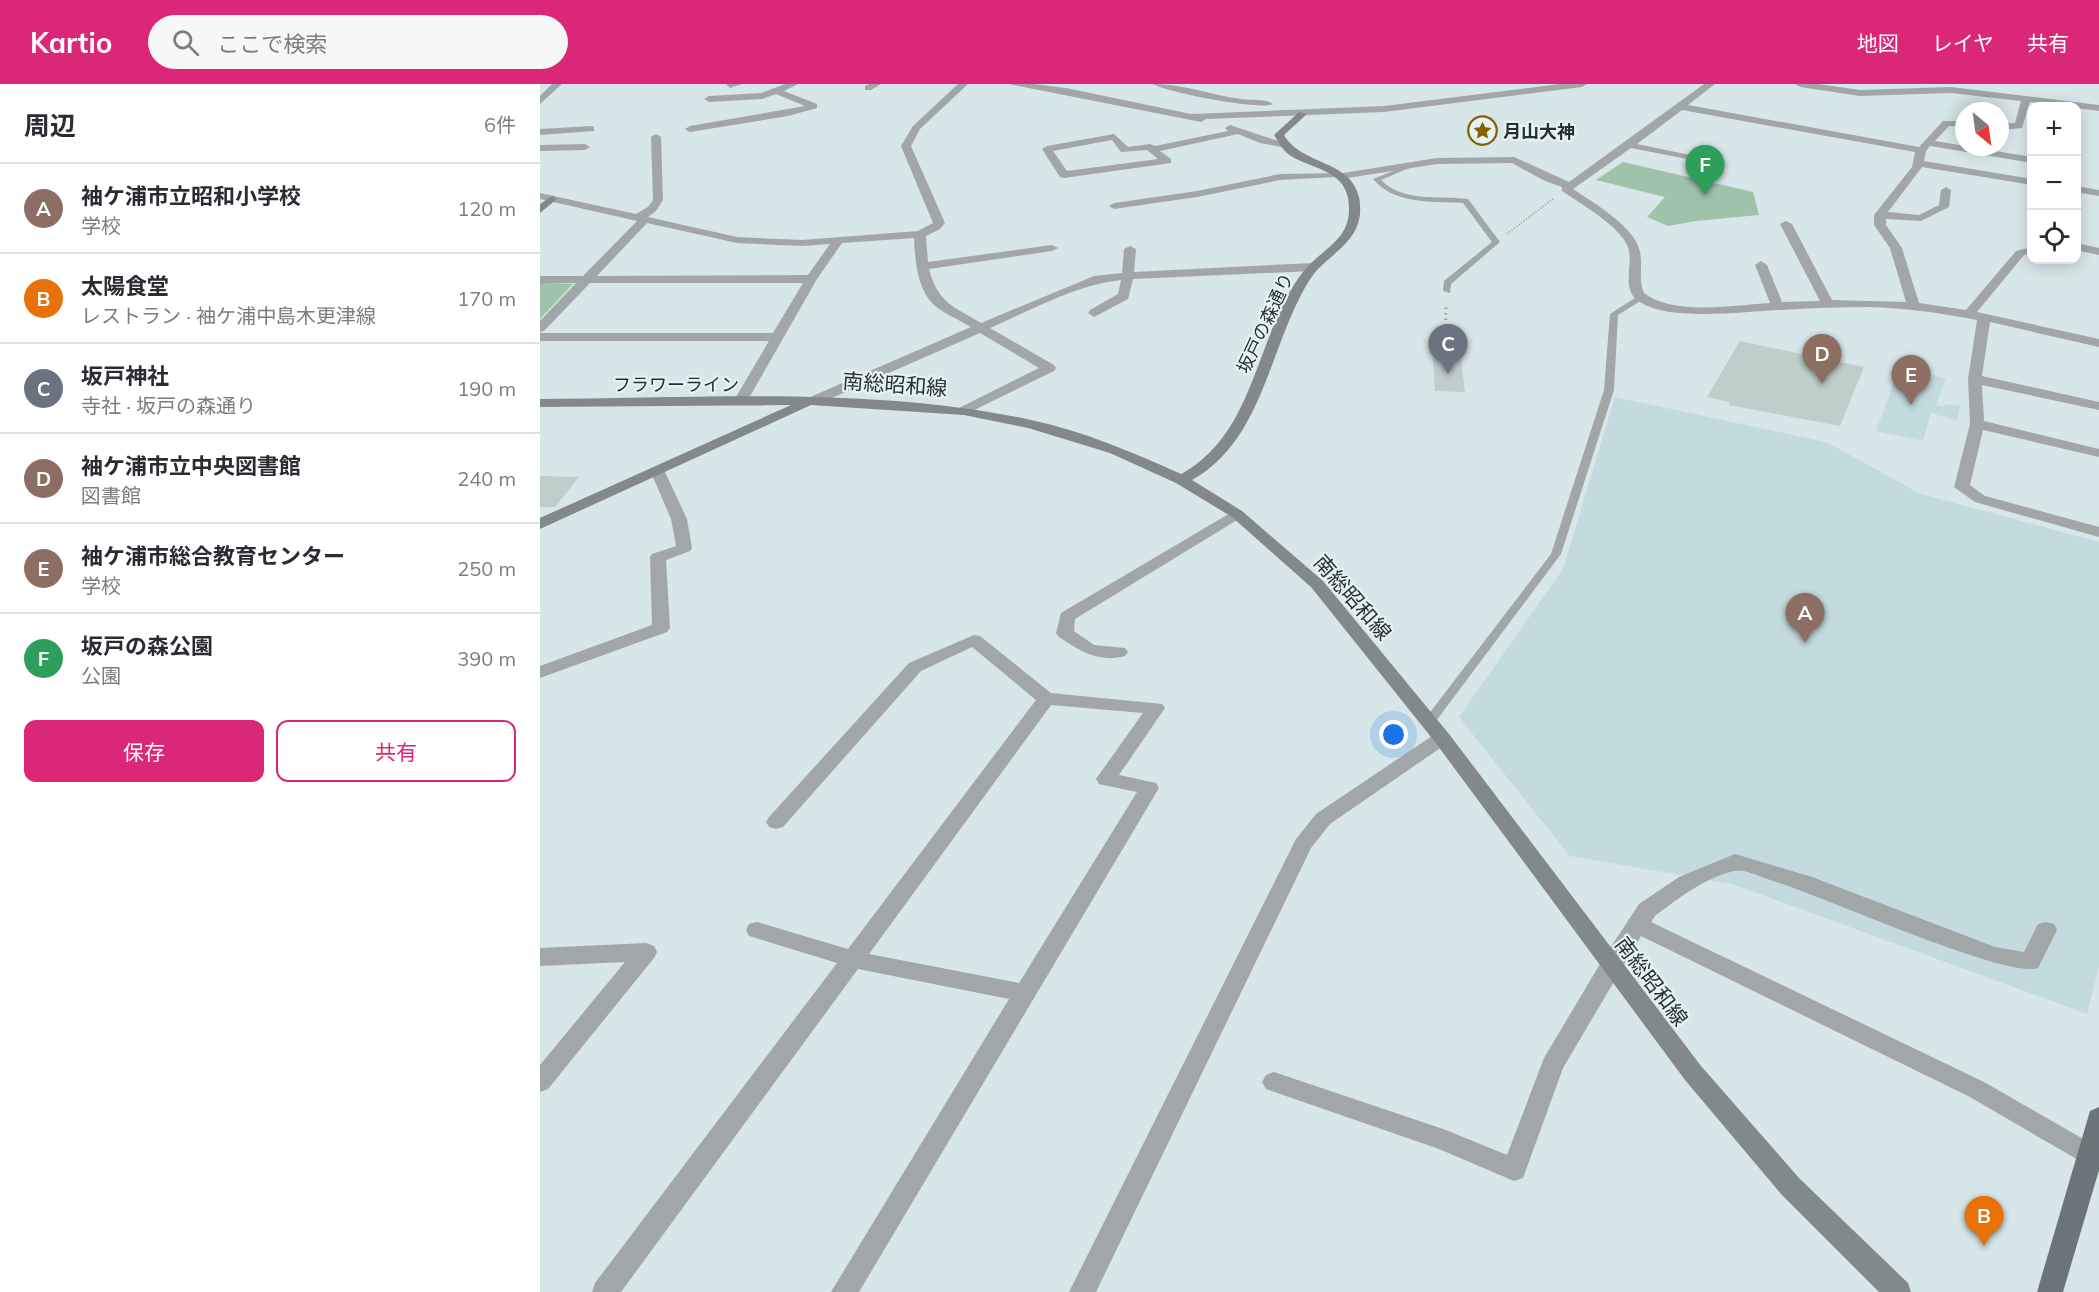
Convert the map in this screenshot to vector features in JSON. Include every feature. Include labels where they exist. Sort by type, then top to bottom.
[{"type":"main road","points":[[1302,114],[1280,135],[1282,144],[1292,152],[1340,175]]},
{"type":"main road","name":"坂戸の森通り","points":[[1181,480],[1212,463],[1228,442],[1245,410],[1299,288],[1312,267],[1345,241],[1353,225],[1353,196],[1347,181],[1340,175]]},
{"type":"main road","points":[[540,210],[552,198]]},
{"type":"main road","name":"南総昭和線","points":[[540,524],[813,401],[964,411],[1078,437],[1116,450],[1181,480],[1237,514],[1317,584],[1436,730],[1693,1073],[1783,1177],[1885,1287]]},
{"type":"main road","name":"フラワーライン","points":[[540,403],[813,401]]},
{"type":"main road","points":[[2050,1292],[2095,1158],[2099,1118]]},
{"type":"street","points":[[540,100],[557,84]]},
{"type":"street","points":[[709,99],[762,96],[793,84]]},
{"type":"street","points":[[540,196],[737,240],[786,243],[838,242],[920,234],[936,227],[939,223],[906,146],[916,128],[963,84]]},
{"type":"street","points":[[1014,84],[1066,91],[1190,117],[1240,131],[1263,141],[1282,144]]},
{"type":"street","points":[[1158,84],[1241,102],[1308,107],[1302,114]]},
{"type":"street","points":[[1190,117],[1384,109],[1582,84]]},
{"type":"street","points":[[1568,187],[1681,108],[1710,84]]},
{"type":"street","points":[[1800,84],[1860,93],[1951,90],[2024,96],[2052,102]]},
{"type":"street","points":[[690,129],[788,114],[814,106],[780,93],[779,90]]},
{"type":"street","points":[[2009,127],[2019,126],[2024,96]]},
{"type":"street","points":[[2081,106],[2099,108]]},
{"type":"street","points":[[1681,108],[1746,117],[1815,132],[2027,159]]},
{"type":"street","points":[[1914,306],[1896,248],[1880,225],[1880,214],[1918,163],[1924,146],[1946,123],[1955,124]]},
{"type":"street","points":[[540,132],[591,129]]},
{"type":"street","points":[[1152,150],[1167,161],[1064,175],[1047,149],[1114,137],[1125,150],[1150,147],[1152,150],[1240,131]]},
{"type":"street","points":[[540,328],[587,280],[658,200],[656,136]]},
{"type":"street","points":[[1629,145],[1719,164]]},
{"type":"street","points":[[540,148],[585,147]]},
{"type":"street","points":[[1114,206],[1197,194],[1280,177],[1340,175],[1466,159],[1514,160],[1568,187],[1631,242],[1635,251],[1635,291],[1641,298],[1665,306],[1713,310],[1777,306],[1914,306],[1977,316],[2099,343]]},
{"type":"street","points":[[1918,163],[2027,181]]},
{"type":"street","points":[[1880,214],[1921,218],[1944,207],[1946,190]]},
{"type":"street","points":[[2081,190],[2099,193]]},
{"type":"street","points":[[1786,224],[1828,305]]},
{"type":"street","points":[[920,234],[923,266],[930,292],[939,303],[1048,368],[964,411]]},
{"type":"street","points":[[740,402],[811,279],[838,242]]},
{"type":"street","points":[[2081,247],[2099,252]]},
{"type":"street","points":[[923,266],[1052,248]]},
{"type":"street","points":[[1094,313],[1124,296],[1130,249]]},
{"type":"street","points":[[2027,251],[2020,253],[1977,316],[1977,424],[1962,487],[1980,499],[2099,532]]},
{"type":"street","points":[[1761,265],[1777,306]]},
{"type":"street","points":[[813,401],[980,326],[1098,279],[1312,267]]},
{"type":"street","points":[[540,280],[811,279]]},
{"type":"street","points":[[540,337],[776,337]]},
{"type":"street","points":[[1976,379],[2099,406]]},
{"type":"street","points":[[1977,424],[2099,453]]},
{"type":"street","points":[[540,672],[661,628],[658,556],[684,548],[679,519],[657,470]]},
{"type":"street","points":[[1119,652],[1090,650],[1065,633],[1067,617],[1237,514]]},
{"type":"street","points":[[776,822],[915,667],[974,640],[1046,699],[1156,708],[1106,779],[1149,788],[844,1292]]},
{"type":"street","points":[[604,1292],[1046,699]]},
{"type":"street","points":[[1082,1292],[1303,844],[1323,819],[1436,730]]},
{"type":"street","points":[[1274,1082],[1446,1141],[1514,1170],[1552,1065],[1611,965],[1647,910],[1686,882],[1734,862],[1805,883],[1993,955],[2031,962],[2046,930]]},
{"type":"street","points":[[1638,925],[1976,1089],[2095,1158]]},
{"type":"street","points":[[757,930],[852,959],[1024,993]]},
{"type":"street","points":[[540,957],[646,952],[540,1082]]},
{"type":"lane","points":[[1413,165],[1376,179],[1390,191],[1411,196],[1465,201],[1496,242],[1447,282],[1447,291]]},
{"type":"lane","points":[[1436,730],[1556,554],[1609,390],[1614,314],[1641,298]]},
{"type":"path","points":[[1496,242],[1568,187]]},
{"type":"path","points":[[1445,353],[1447,291]]},
{"type":"shaded area","points":[[1899,369],[1946,378],[1936,405],[1960,406],[1957,421],[1931,413],[1923,441],[1876,431]]},
{"type":"shaded area","points":[[1615,397],[1826,442],[1921,494],[2099,542],[2099,967],[2087,1014],[1732,884],[1570,856],[1459,717],[1563,569]]},
{"type":"green space","points":[[1623,162],[1753,192],[1759,215],[1668,226],[1647,217],[1665,197],[1596,180]]},
{"type":"green space","points":[[540,284],[573,284],[540,319]]},
{"type":"building","points":[[1740,341],[1864,367],[1840,426],[1729,405],[1730,402],[1707,397]]},
{"type":"building","points":[[1433,359],[1461,359],[1465,392],[1435,391]]},
{"type":"building","points":[[540,476],[579,477],[555,507],[540,507]]},
{"type":"place","name":"月山大神","points":[[1482,131]]},
{"type":"place","name":"坂戸の森公園","points":[[1705,195]]},
{"type":"place","name":"坂戸神社","points":[[1448,374]]},
{"type":"place","name":"袖ケ浦市立中央図書館","points":[[1822,384]]},
{"type":"place","name":"袖ケ浦市総合教育センター","points":[[1911,405]]},
{"type":"place","name":"袖ケ浦市立昭和小学校","points":[[1805,643]]},
{"type":"place","name":"太陽食堂","points":[[1984,1246]]}]
